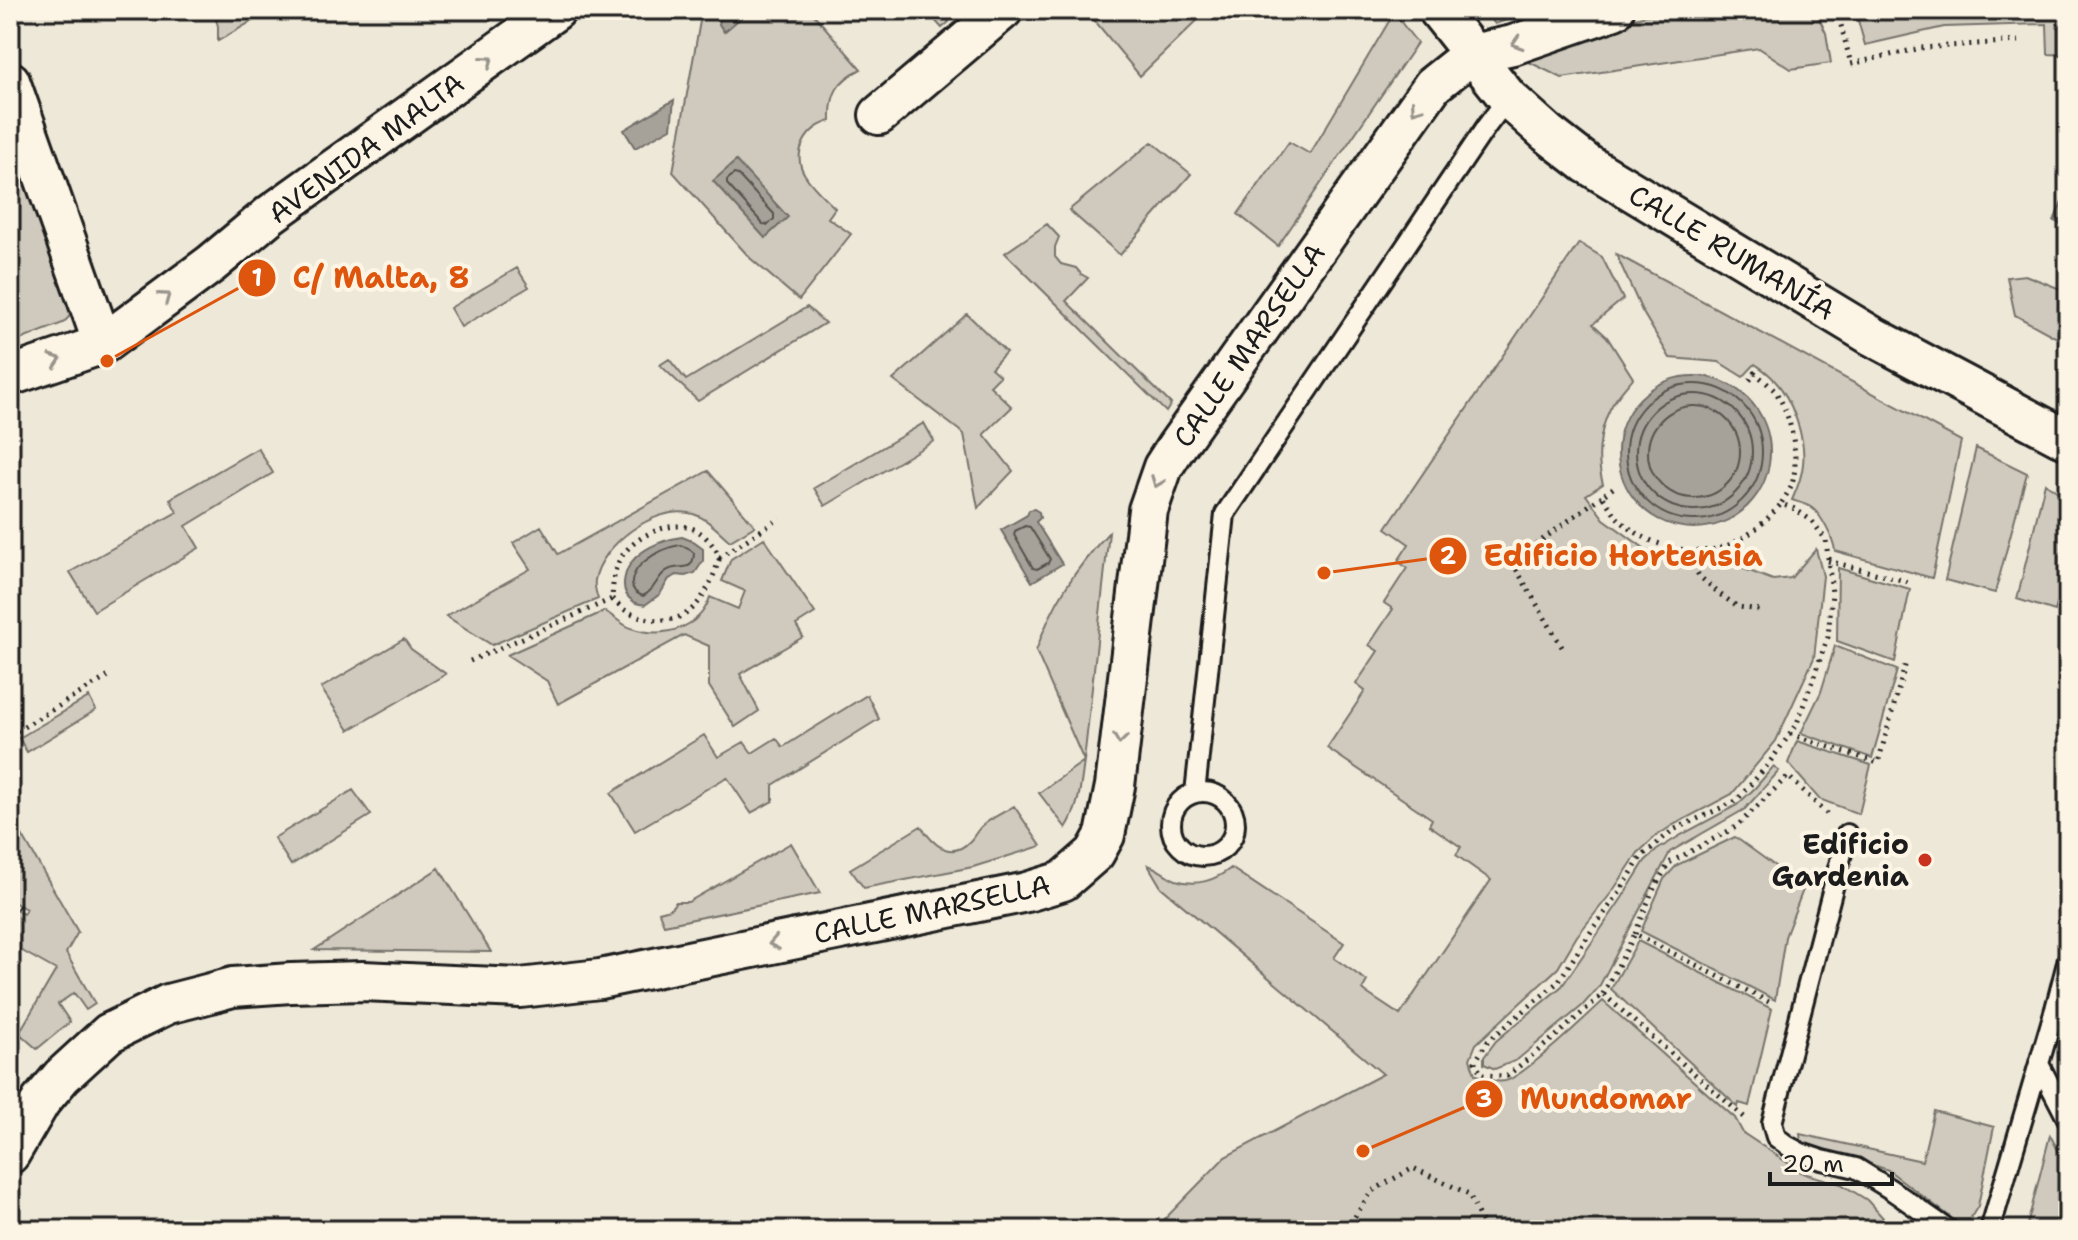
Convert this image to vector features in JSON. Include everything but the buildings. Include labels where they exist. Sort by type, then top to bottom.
[{"type":"street","name":"AVENIDA MALTA","points":[[10,376],[103,344],[211,264],[271,214],[556,10]]},
{"type":"street","points":[[879,115],[1003,10]]},
{"type":"street","name":"CALLE RUMANÍA","points":[[1438,10],[1508,98],[1587,164],[1872,336],[2068,440]]},
{"type":"street","name":"CALLE MARSELLA","points":[[10,1154],[41,1101],[62,1076],[109,1033],[168,1004],[233,987],[363,981],[520,988],[600,979],[1027,892],[1063,881],[1095,853],[1105,835],[1148,510],[1163,467],[1433,85],[1472,54],[1513,45],[1614,10]]},
{"type":"street","points":[[10,81],[103,344]]},
{"type":"lane","points":[[1195,793],[1225,514],[1508,98]]},
{"type":"lane","points":[[1847,834],[1772,1123],[1776,1137],[1788,1146],[1822,1160],[1856,1168],[1949,1230]]},
{"type":"lane","points":[[1990,1230],[2068,959]]},
{"type":"lane","points":[[2039,1064],[2068,1120]]},
{"type":"path","points":[[1837,10],[1851,64],[1921,48],[2019,41]]},
{"type":"path","points":[[1602,496],[1618,517],[1650,541],[1698,553],[1733,543],[1766,521],[1792,485],[1795,460],[1792,433],[1774,390],[1755,373],[1747,384]]},
{"type":"path","points":[[1562,647],[1512,562],[1613,488]]},
{"type":"path","points":[[1781,504],[1812,521],[1826,540],[1832,593],[1828,637],[1796,726],[1736,801],[1673,830],[1641,857],[1558,982],[1487,1042],[1475,1062],[1482,1075],[1507,1076],[1603,994],[1669,863],[1736,827],[1788,776],[1847,834]]},
{"type":"path","points":[[612,599],[627,611],[654,620],[673,620],[692,611],[715,573],[720,557],[780,518]]},
{"type":"path","points":[[612,599],[613,576],[621,556],[642,536],[665,528],[690,527],[709,540],[720,557]]},
{"type":"path","points":[[1686,551],[1699,576],[1721,595],[1738,607],[1761,610]]},
{"type":"path","points":[[1828,561],[1913,583]]},
{"type":"path","points":[[470,661],[612,599]]},
{"type":"path","points":[[1790,734],[1878,763],[1906,662]]},
{"type":"path","points":[[10,735],[109,676]]},
{"type":"path","points":[[10,903],[21,909]]},
{"type":"path","points":[[1635,934],[1799,1017]]},
{"type":"path","points":[[1603,994],[1742,1116],[1756,1123],[1772,1123]]},
{"type":"path","points":[[1335,1230],[1354,1218],[1372,1191],[1413,1168],[1469,1194],[1485,1230]]},
{"type":"shaded area","points":[[213,10],[271,10],[218,41]]},
{"type":"shaded area","points":[[702,10],[810,10],[861,69],[846,78],[837,89],[831,121],[815,129],[801,150],[801,167],[805,175],[835,208],[828,218],[851,234],[799,300],[750,258],[673,172]]},
{"type":"shaded area","points":[[914,10],[939,10],[949,22],[942,28],[933,18]]},
{"type":"shaded area","points":[[1086,10],[1208,10],[1140,76]]},
{"type":"shaded area","points":[[1484,10],[1534,10],[1495,24]]},
{"type":"shaded area","points":[[1664,10],[1808,10],[1819,18],[1826,33],[1831,63],[1791,69],[1759,48],[1562,78],[1529,62],[1534,53],[1548,42]]},
{"type":"shaded area","points":[[1855,10],[2068,10],[2068,55],[2048,54],[2047,24],[1944,27],[1865,45]]},
{"type":"shaded area","points":[[1394,13],[1417,43],[1278,246],[1238,214],[1289,142],[1310,154]]},
{"type":"shaded area","points":[[10,118],[72,308],[63,323],[10,344]]},
{"type":"shaded area","points":[[1152,142],[1191,174],[1120,255],[1069,210]]},
{"type":"shaded area","points":[[1047,224],[1059,237],[1055,257],[1061,264],[1076,268],[1088,278],[1066,301],[1171,404],[1166,412],[1005,253]]},
{"type":"shaded area","points":[[1579,243],[1602,257],[1623,299],[1593,324],[1607,337],[1633,378],[1612,405],[1603,427],[1599,456],[1603,484],[1586,495],[1604,519],[1651,553],[1678,562],[1718,559],[1773,580],[1791,578],[1816,549],[1823,576],[1814,658],[1776,741],[1732,794],[1673,825],[1638,853],[1577,936],[1558,968],[1476,1044],[1470,1059],[1475,1074],[1493,1081],[1505,1081],[1539,1058],[1603,1001],[1735,1118],[1743,1133],[1803,1173],[1841,1184],[1867,1200],[1894,1230],[1154,1230],[1225,1157],[1383,1074],[1161,887],[1148,865],[1176,880],[1191,883],[1212,879],[1231,868],[1344,943],[1334,958],[1367,981],[1362,990],[1400,1015],[1491,880],[1456,855],[1461,847],[1429,825],[1432,819],[1327,748],[1365,691],[1356,684],[1378,651],[1369,645],[1393,609],[1384,603],[1407,568],[1398,561],[1409,544],[1386,528]]},
{"type":"shaded area","points":[[1616,254],[1961,441],[1932,578],[1835,551],[1816,511],[1792,500],[1802,474],[1802,443],[1796,420],[1781,389],[1771,376],[1755,364],[1743,377],[1719,362],[1670,358],[1642,311]]},
{"type":"shaded area","points":[[517,268],[529,287],[461,327],[450,308]]},
{"type":"shaded area","points":[[2025,275],[2068,292],[2068,344],[2015,315],[2007,277]]},
{"type":"shaded area","points":[[807,307],[825,323],[698,401],[660,365],[669,359],[686,380]]},
{"type":"shaded area","points":[[967,314],[1006,352],[991,368],[1000,376],[990,386],[1012,407],[984,434],[1013,471],[978,508],[964,434],[893,380]]},
{"type":"shaded area","points":[[924,423],[934,441],[825,506],[814,488]]},
{"type":"shaded area","points":[[258,448],[273,473],[186,526],[199,548],[94,611],[70,572],[177,512],[170,499]]},
{"type":"shaded area","points":[[1976,448],[2027,473],[1995,593],[1945,580]]},
{"type":"shaded area","points":[[708,471],[755,526],[730,541],[706,521],[689,513],[675,512],[645,522],[618,542],[599,567],[595,580],[598,599],[492,645],[446,616],[530,569],[513,543],[541,526],[558,554]]},
{"type":"shaded area","points":[[2045,483],[2068,499],[2068,578],[2065,578],[2055,611],[2017,599]]},
{"type":"shaded area","points":[[1109,532],[1084,761],[1036,651],[1049,618],[1066,588]]},
{"type":"shaded area","points":[[764,538],[815,613],[796,625],[803,637],[740,674],[759,711],[735,727],[709,686],[709,646],[684,635],[558,704],[547,681],[507,655],[605,611],[628,627],[655,632],[689,624],[705,608],[710,597],[738,609],[745,591],[722,581],[731,559]]},
{"type":"shaded area","points":[[1838,568],[1910,589],[1895,662],[1837,641]]},
{"type":"shaded area","points":[[404,639],[411,649],[446,674],[349,730],[321,688]]},
{"type":"shaded area","points":[[1835,646],[1897,670],[1872,758],[1801,733],[1821,692]]},
{"type":"shaded area","points":[[867,695],[879,719],[773,785],[773,801],[751,813],[727,777],[635,831],[611,793],[704,735],[718,757],[744,742],[752,753],[776,738],[783,747]]},
{"type":"shaded area","points":[[89,697],[96,710],[27,752],[19,738]]},
{"type":"shaded area","points":[[1797,741],[1871,765],[1859,814],[1819,799],[1788,763]]},
{"type":"shaded area","points":[[1084,761],[1077,804],[1066,828],[1039,793]]},
{"type":"shaded area","points":[[1773,767],[1779,771],[1745,809],[1670,852],[1599,987],[1582,1006],[1517,1060],[1495,1069],[1484,1064],[1484,1057],[1496,1041],[1562,986],[1645,861],[1681,835],[1737,805]]},
{"type":"shaded area","points":[[353,790],[371,815],[291,865],[274,838]]},
{"type":"shaded area","points":[[1014,806],[1041,846],[973,867],[864,888],[850,869],[921,826],[937,844],[956,850],[970,841],[986,823]]},
{"type":"shaded area","points":[[10,814],[78,932],[66,953],[95,1004],[86,1010],[74,993],[58,1004],[70,1022],[37,1049],[19,1033],[56,970],[15,947],[10,955],[10,916],[14,909],[23,914],[26,909],[10,900]]},
{"type":"shaded area","points":[[1735,837],[1804,887],[1785,937],[1775,1000],[1641,931],[1664,879],[1677,865]]},
{"type":"shaded area","points":[[791,843],[820,893],[664,925],[659,912],[670,909],[676,902],[688,902]]},
{"type":"shaded area","points":[[439,868],[491,952],[314,950]]},
{"type":"shaded area","points":[[1638,941],[1772,1009],[1749,1106],[1739,1103],[1738,1107],[1611,989]]},
{"type":"shaded area","points":[[1934,1111],[1994,1127],[1978,1206],[1970,1219],[1953,1219],[1888,1170],[1813,1150],[1801,1142],[1800,1134],[1922,1161]]},
{"type":"shaded area","points":[[2050,1135],[2068,1169],[2068,1230],[2026,1230]]},
{"type":"water","points":[[722,10],[750,10],[724,32],[719,24]]},
{"type":"water","points":[[674,100],[671,128],[635,148],[624,130]]},
{"type":"water","points":[[736,161],[788,217],[765,238],[713,181]]},
{"type":"water","points":[[2068,187],[2068,227],[2054,221]]},
{"type":"water","points":[[1694,376],[1723,382],[1748,398],[1764,423],[1770,452],[1764,481],[1748,506],[1723,522],[1694,528],[1665,522],[1640,506],[1624,481],[1618,452],[1624,423],[1640,398],[1665,382]]},
{"type":"water","points":[[1034,509],[1039,512],[1040,518],[1036,522],[1062,564],[1032,582],[1001,530]]},
{"type":"water","points":[[682,537],[703,549],[703,561],[695,573],[669,579],[660,594],[645,605],[634,602],[628,597],[624,586],[632,562],[652,546]]},
{"type":"place","name":"C/ Malta, 8","points":[[107,361]]},
{"type":"place","name":"Edificio Hortensia","points":[[1324,573]]},
{"type":"place","name":"Edificio Gardenia","points":[[1925,860]]},
{"type":"place","name":"Mundomar","points":[[1363,1151]]}]
